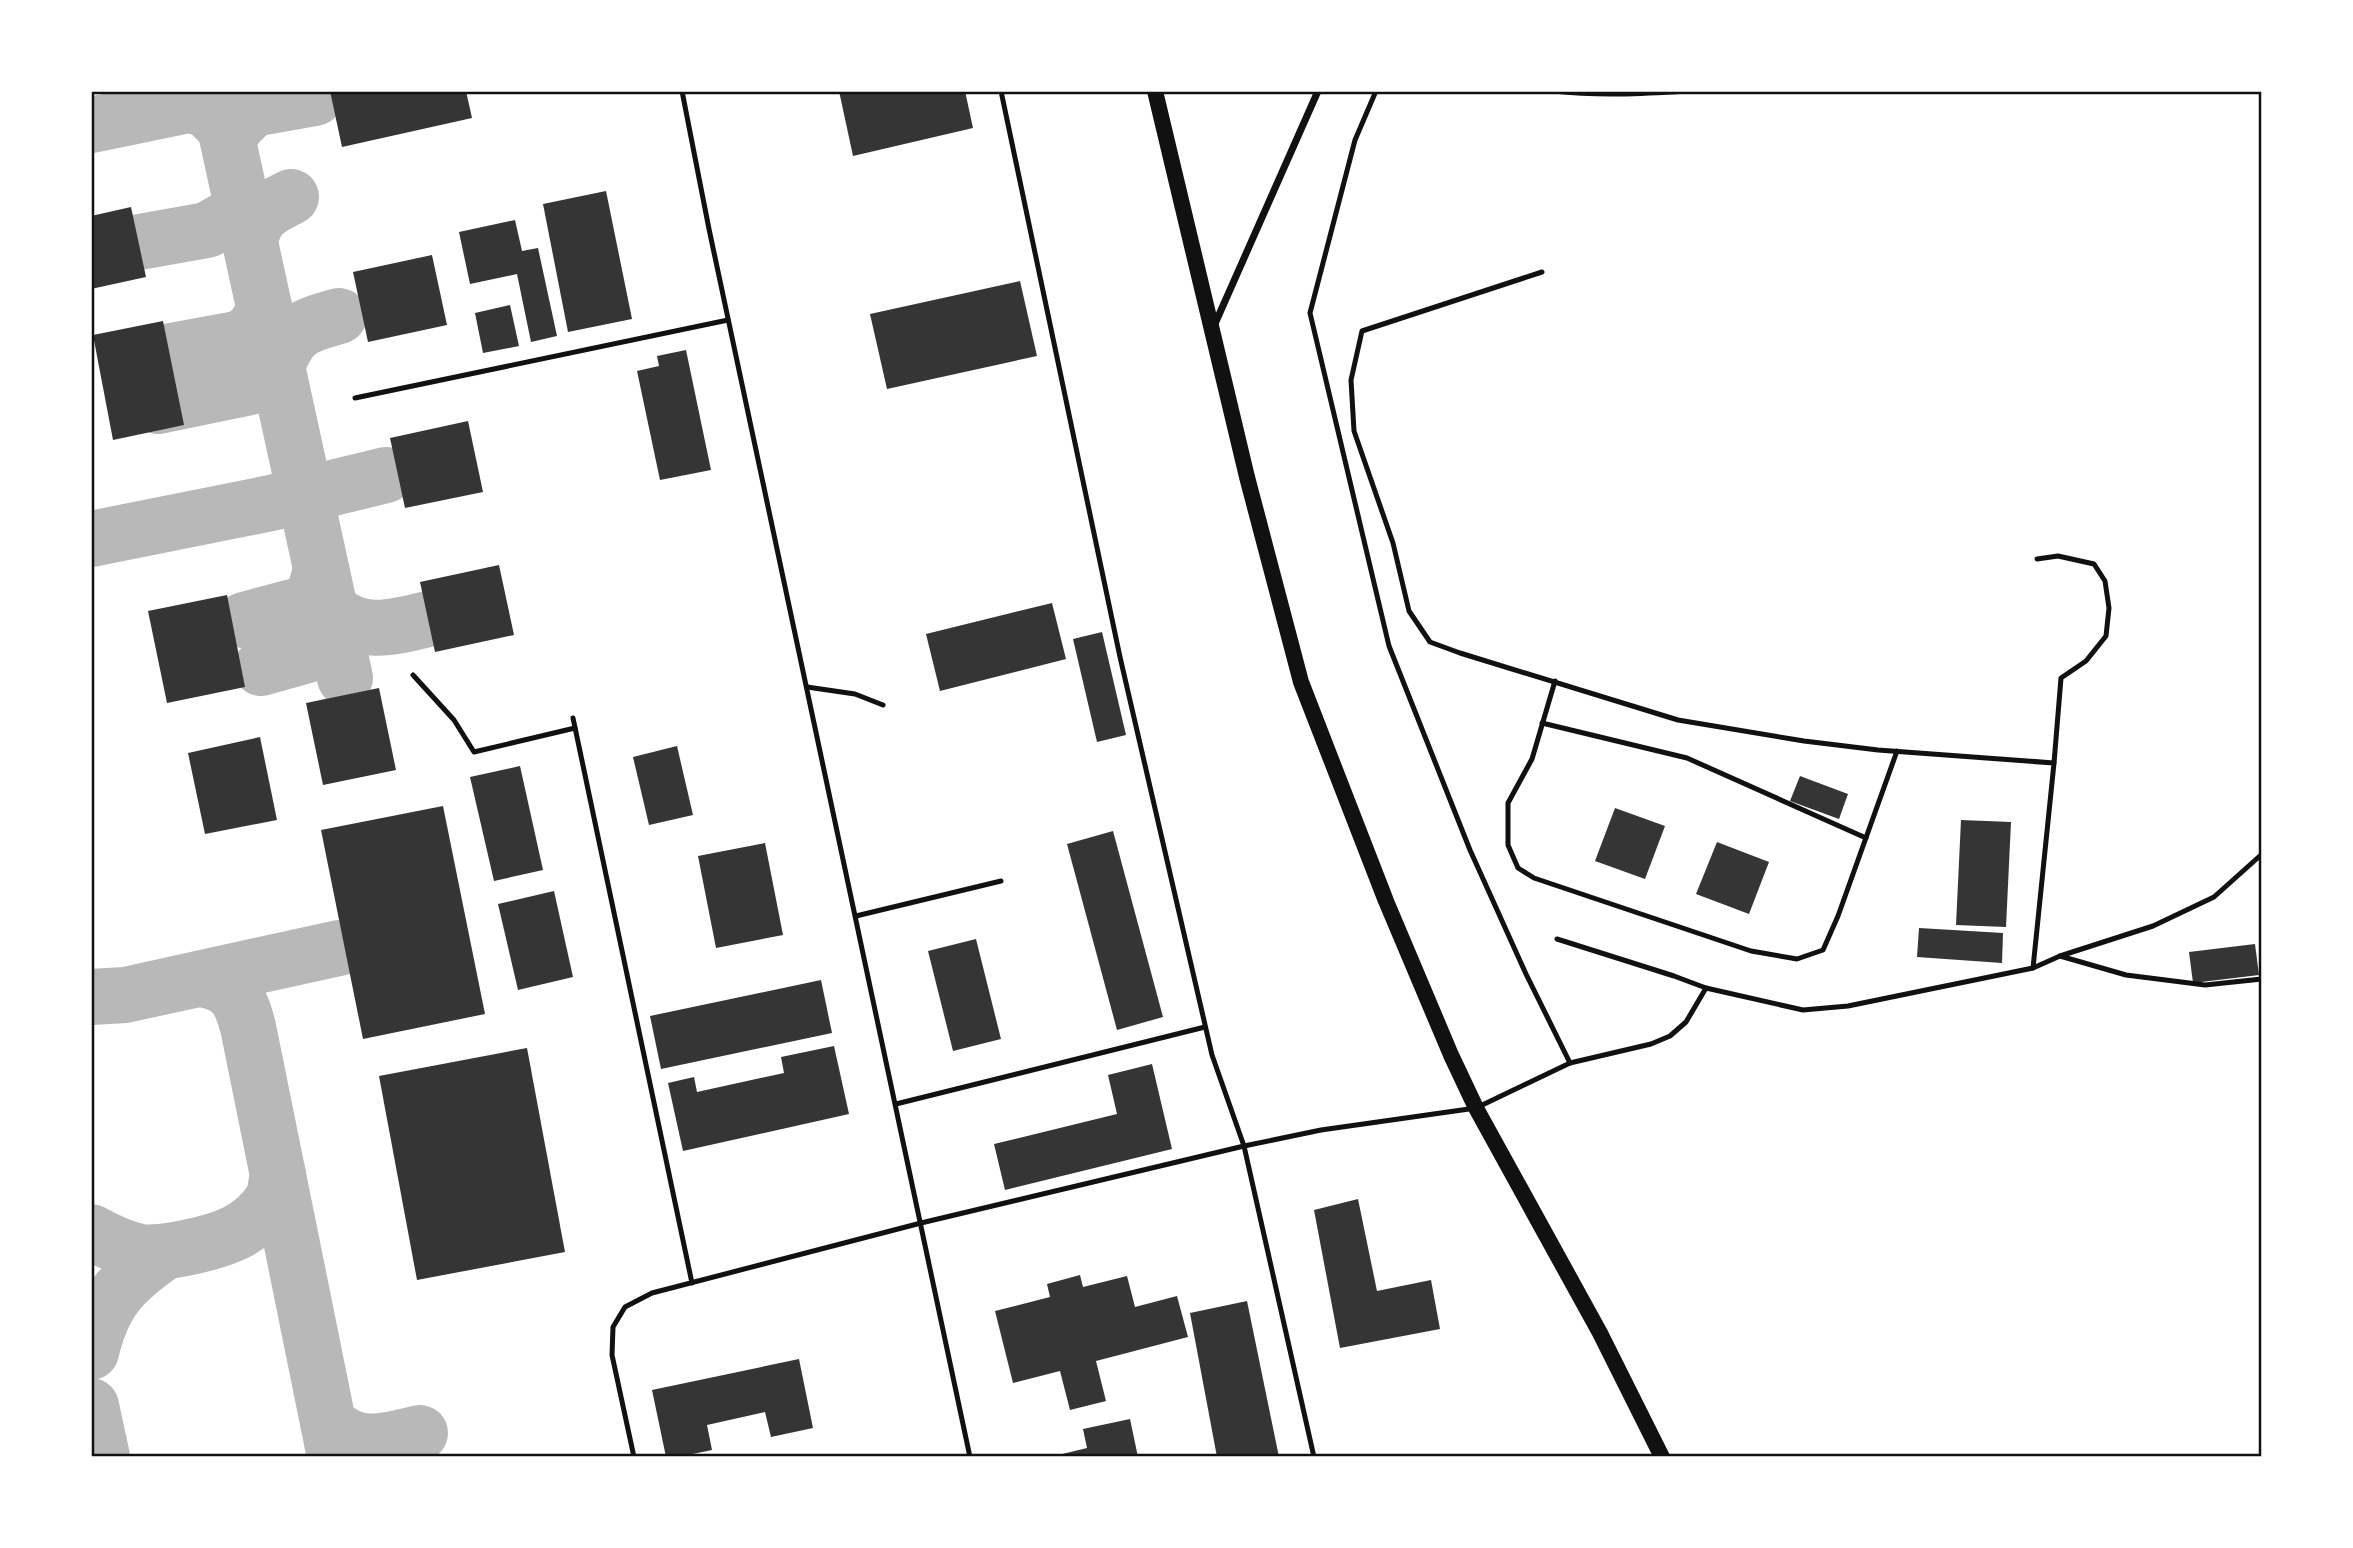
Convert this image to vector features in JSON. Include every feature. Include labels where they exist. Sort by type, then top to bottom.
[{"type":"main road","points":[[1155,91],[1247,477],[1301,682],[1386,901],[1451,1055],[1476,1108],[1600,1333],[1662,1457]]},
{"type":"street","points":[[1212,330],[1318,91]]},
{"type":"lane","points":[[682,91],[728,320],[971,1457]]},
{"type":"lane","points":[[1001,91],[1120,657],[1212,1055],[1244,1146],[1314,1457]]},
{"type":"lane","points":[[1376,91],[1355,140],[1310,313],[1389,646],[1470,850],[1570,1063]]},
{"type":"lane","points":[[1553,91],[1585,95],[1686,91]]},
{"type":"lane","points":[[1542,272],[1362,331],[1351,380],[1354,432],[1393,543],[1409,611],[1430,642],[1678,720],[1804,741],[2054,763]]},
{"type":"lane","points":[[355,398],[728,320]]},
{"type":"lane","points":[[2033,968],[2061,678],[2086,662],[2106,636],[2109,608],[2105,581],[2094,564],[2058,556],[2037,559]]},
{"type":"lane","points":[[413,675],[454,720],[474,752],[575,729]]},
{"type":"lane","points":[[1555,681],[1532,759],[1508,803],[1508,845],[1518,868],[1534,878],[1751,951],[1797,959],[1823,950],[1838,916],[1897,751]]},
{"type":"lane","points":[[807,687],[855,694],[883,705]]},
{"type":"lane","points":[[573,718],[692,1283]]},
{"type":"lane","points":[[1542,723],[1687,758],[1866,838]]},
{"type":"lane","points":[[1557,939],[1706,988],[1803,1010],[1848,1006],[2033,968],[2060,956],[2153,926],[2214,897],[2262,854]]},
{"type":"lane","points":[[856,916],[1000,881]]},
{"type":"lane","points":[[2060,956],[2126,975],[2205,985],[2262,979]]},
{"type":"lane","points":[[634,1457],[612,1355],[613,1327],[625,1307],[652,1293],[921,1223],[1244,1146],[1321,1130],[1476,1108],[1570,1063],[1651,1044],[1670,1036],[1686,1022],[1706,988]]},
{"type":"lane","points":[[896,1104],[1205,1027]]},
{"type":"building","points":[[330,91],[466,91],[472,118],[342,147]]},
{"type":"building","points":[[839,91],[965,91],[973,128],[853,156]]},
{"type":"building","points":[[606,191],[632,319],[568,332],[543,204]]},
{"type":"building","points":[[131,207],[146,277],[91,289],[91,216]]},
{"type":"building","points":[[515,220],[522,251],[538,248],[557,336],[531,342],[517,274],[470,284],[459,232]]},
{"type":"building","points":[[432,255],[447,325],[368,342],[353,272]]},
{"type":"building","points":[[1020,281],[1037,356],[887,389],[870,314]]},
{"type":"building","points":[[510,305],[519,346],[483,353],[475,313]]},
{"type":"building","points":[[163,321],[184,425],[113,440],[93,335]]},
{"type":"building","points":[[686,350],[711,470],[660,480],[637,371],[659,366],[657,356]]},
{"type":"building","points":[[468,421],[483,492],[405,508],[390,438]]},
{"type":"building","points":[[499,565],[514,635],[435,652],[420,582]]},
{"type":"building","points":[[227,595],[245,687],[167,703],[148,611]]},
{"type":"building","points":[[1052,603],[1066,659],[940,691],[926,634]]},
{"type":"building","points":[[1102,632],[1126,735],[1097,742],[1073,639]]},
{"type":"building","points":[[379,688],[396,770],[323,785],[306,703]]},
{"type":"building","points":[[260,737],[277,820],[205,834],[188,753]]},
{"type":"building","points":[[677,746],[693,815],[649,825],[633,757]]},
{"type":"building","points":[[520,766],[543,870],[494,881],[470,777]]},
{"type":"building","points":[[1800,776],[1848,794],[1839,819],[1790,801]]},
{"type":"building","points":[[443,806],[485,1014],[363,1039],[321,830]]},
{"type":"building","points":[[1615,808],[1665,826],[1645,879],[1595,861]]},
{"type":"building","points":[[1961,820],[2011,822],[2006,927],[1956,925]]},
{"type":"building","points":[[1113,831],[1163,1017],[1117,1030],[1067,844]]},
{"type":"building","points":[[1717,842],[1769,862],[1749,914],[1696,894]]},
{"type":"building","points":[[765,843],[783,935],[716,948],[698,856]]},
{"type":"building","points":[[554,891],[573,977],[518,990],[498,904]]},
{"type":"building","points":[[1919,928],[2003,933],[2002,963],[1917,957]]},
{"type":"building","points":[[976,939],[1001,1039],[953,1051],[928,951]]},
{"type":"building","points":[[2255,944],[2259,975],[2193,983],[2189,952]]},
{"type":"building","points":[[821,980],[832,1033],[661,1069],[650,1016]]},
{"type":"building","points":[[834,1046],[849,1114],[683,1151],[668,1083],[694,1077],[697,1092],[784,1073],[781,1057]]},
{"type":"building","points":[[527,1048],[565,1252],[417,1280],[379,1076]]},
{"type":"building","points":[[1152,1064],[1172,1149],[1005,1190],[994,1144],[1117,1114],[1108,1075]]},
{"type":"building","points":[[1358,1199],[1377,1291],[1431,1280],[1440,1329],[1340,1348],[1314,1210]]},
{"type":"building","points":[[1080,1275],[1083,1287],[1127,1276],[1135,1307],[1177,1296],[1188,1337],[1096,1361],[1106,1401],[1070,1410],[1060,1371],[1013,1383],[995,1311],[1050,1297],[1047,1284]]},
{"type":"building","points":[[1247,1301],[1279,1457],[1217,1457],[1190,1313]]},
{"type":"building","points":[[799,1359],[813,1428],[771,1437],[765,1412],[707,1425],[712,1450],[666,1457],[652,1390]]},
{"type":"building","points":[[1130,1419],[1138,1457],[1050,1457],[1087,1448],[1083,1429]]},
{"type":"taxiway","points":[[217,91],[345,678]]},
{"type":"taxiway","points":[[228,139],[253,109],[315,98]]},
{"type":"taxiway","points":[[91,125],[188,105],[206,109],[226,129]]},
{"type":"taxiway","points":[[250,241],[259,218],[291,197]]},
{"type":"taxiway","points":[[100,249],[207,230],[228,218],[242,203]]},
{"type":"taxiway","points":[[144,356],[242,338],[254,328],[265,310]]},
{"type":"taxiway","points":[[277,366],[288,344],[300,331],[307,326],[339,316]]},
{"type":"taxiway","points":[[158,406],[255,384],[266,375],[275,357],[251,341]]},
{"type":"taxiway","points":[[91,539],[271,503],[386,475]]},
{"type":"taxiway","points":[[244,620],[304,604],[314,595],[321,570]]},
{"type":"taxiway","points":[[328,607],[355,625],[370,627],[401,625],[448,614]]},
{"type":"taxiway","points":[[261,668],[323,648],[333,627]]},
{"type":"taxiway","points":[[91,997],[125,995],[339,948]]},
{"type":"taxiway","points":[[201,979],[221,985],[234,994],[248,1027],[335,1457]]},
{"type":"taxiway","points":[[91,1232],[122,1247],[147,1252],[214,1241],[246,1227],[264,1211],[273,1197],[278,1174]]},
{"type":"taxiway","points":[[91,1352],[102,1319],[116,1294],[163,1253]]},
{"type":"taxiway","points":[[91,1406],[102,1457]]},
{"type":"taxiway","points":[[329,1424],[351,1438],[362,1441],[384,1441],[420,1433]]}]
